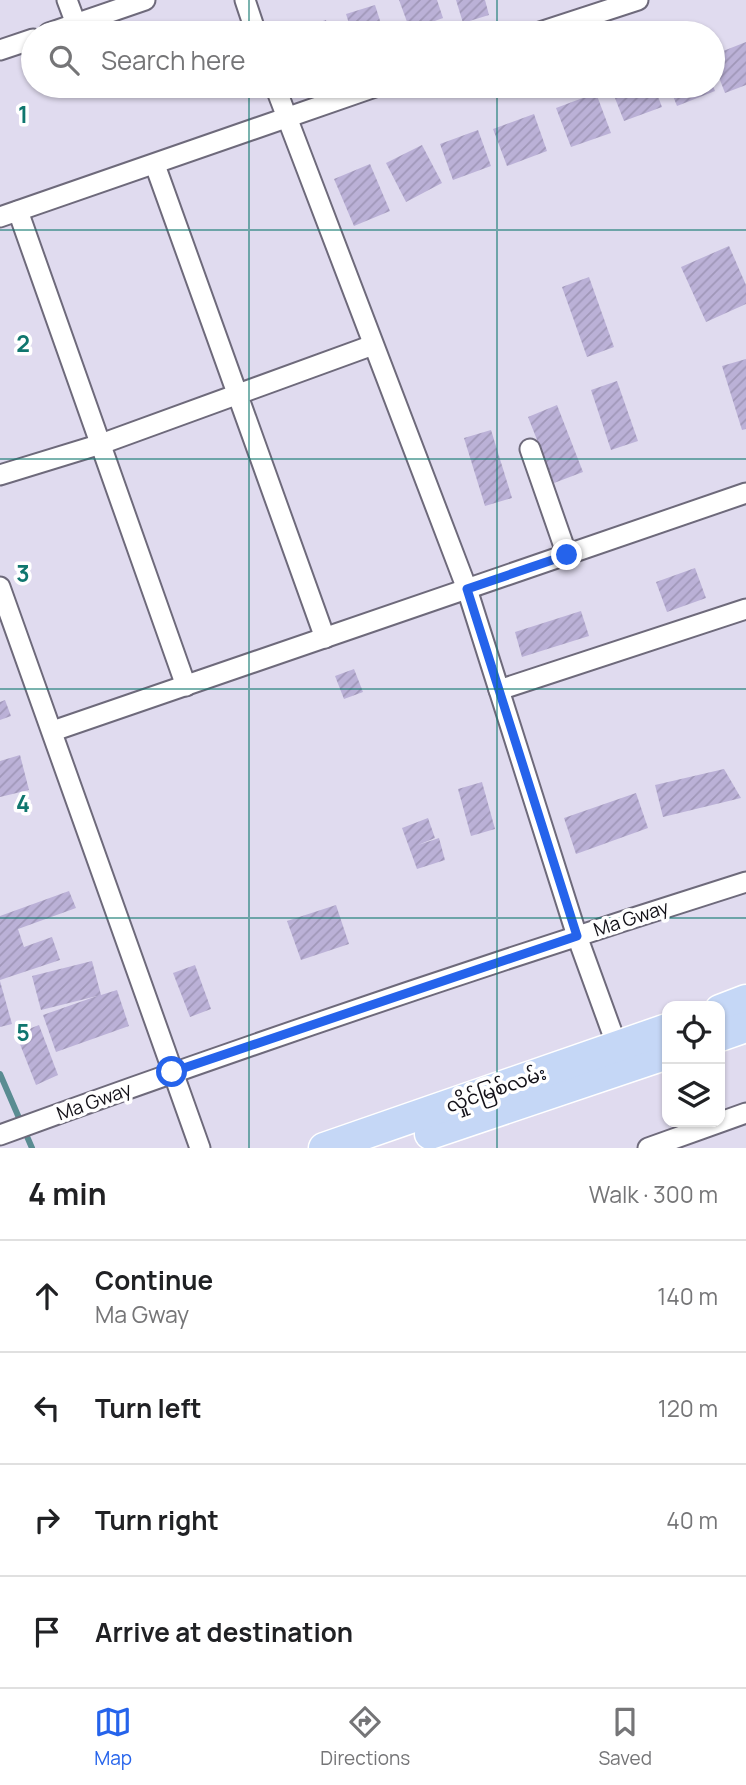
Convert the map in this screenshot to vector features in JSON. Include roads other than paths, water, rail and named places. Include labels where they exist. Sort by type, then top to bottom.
[{"type":"main road","points":[[725,1008],[746,1000]]},
{"type":"main road","points":[[725,1034],[746,1027]]},
{"type":"main road","name":"လှိုင်မြစ်လမ်း","points":[[387,1148],[621,1058],[662,1032]]},
{"type":"main road","name":"လှိုင်မြစ်လမ်း","points":[[621,1058],[662,1054]]},
{"type":"main road","name":"လှိုင်မြစ်လမ်း","points":[[324,1148],[421,1134]]},
{"type":"street","points":[[67,0],[75,21]]},
{"type":"street","points":[[85,21],[145,0]]},
{"type":"street","points":[[245,0],[252,21]]},
{"type":"street","points":[[574,21],[638,0]]},
{"type":"street","points":[[0,50],[21,43]]},
{"type":"street","points":[[279,98],[467,589],[577,936],[621,1058]]},
{"type":"street","points":[[186,686],[101,444],[9,214],[341,98]]},
{"type":"street","points":[[155,165],[325,638]]},
{"type":"street","points":[[0,475],[101,444],[373,345]]},
{"type":"street","points":[[530,449],[567,555]]},
{"type":"street","points":[[53,731],[746,493]]},
{"type":"street","points":[[0,587],[200,1148]]},
{"type":"street","points":[[499,690],[746,609]]},
{"type":"street","name":"Ma Gway","points":[[0,1135],[172,1072],[746,882]]},
{"type":"street","points":[[648,1148],[746,1113]]},
{"type":"waterway","points":[[0,1074],[32,1148]]}]
